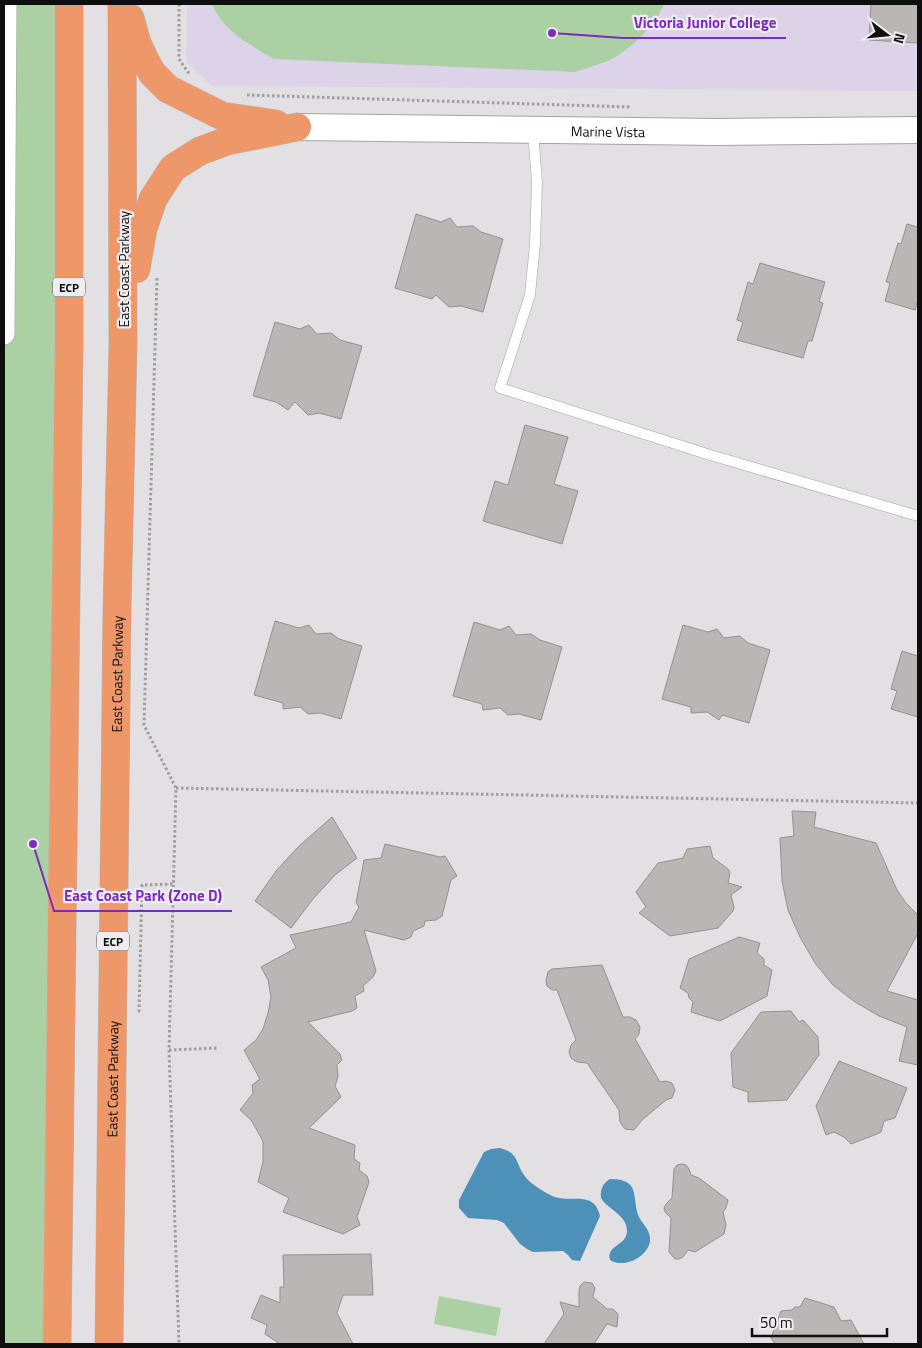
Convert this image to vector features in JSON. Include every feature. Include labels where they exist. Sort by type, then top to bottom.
[{"type":"highway","name":"ECP","points":[[57,1344],[69,356],[69,4]]},
{"type":"highway","name":"East Coast Parkway","points":[[108,1344],[117,610],[123,345],[122,4]]},
{"type":"highway","points":[[126,4],[137,43],[145,60],[152,73],[168,89],[222,116],[297,127]]},
{"type":"highway","points":[[123,345],[143,229],[153,199],[173,168],[200,151],[227,141],[297,127]]},
{"type":"street","points":[[4,334],[6,4]]},
{"type":"street","name":"Marine Vista","points":[[297,127],[717,132],[918,130]]},
{"type":"lane","points":[[533,130],[537,182],[536,235],[530,294],[500,388],[660,440],[918,516]]},
{"type":"path","points":[[179,4],[179,58],[190,76],[196,80]]},
{"type":"path","points":[[240,95],[639,107]]},
{"type":"path","points":[[157,277],[144,725],[176,788],[169,1050],[179,1344]]},
{"type":"path","points":[[176,788],[918,803]]},
{"type":"path","points":[[138,1011],[142,884],[173,884]]},
{"type":"path","points":[[169,1050],[218,1048]]},
{"type":"shaded area","points":[[187,4],[918,4],[918,91],[212,86],[186,62]]},
{"type":"green space","points":[[4,4],[68,4],[57,1344],[4,1344]]},
{"type":"green space","points":[[212,4],[664,4],[648,29],[624,51],[608,61],[575,72],[274,59],[230,30],[217,14]]},
{"type":"green space","points":[[439,1296],[501,1308],[496,1336],[434,1324]]},
{"type":"water","points":[[500,1148],[514,1155],[527,1178],[541,1190],[559,1198],[587,1200],[597,1208],[600,1216],[580,1261],[572,1260],[563,1251],[533,1252],[520,1244],[504,1223],[497,1220],[468,1218],[459,1208],[459,1200],[484,1152]]},
{"type":"water","points":[[610,1179],[627,1182],[631,1186],[634,1191],[639,1217],[649,1234],[650,1241],[645,1252],[628,1262],[622,1263],[610,1260],[611,1251],[626,1237],[627,1232],[621,1217],[601,1198],[602,1187]]},
{"type":"building","points":[[871,4],[918,4],[918,43],[869,40]]},
{"type":"building","points":[[416,214],[441,222],[450,218],[457,227],[473,226],[481,232],[503,239],[483,312],[461,306],[449,307],[436,295],[432,299],[395,288]]},
{"type":"building","points":[[907,224],[918,227],[918,300],[915,310],[885,301],[890,283],[886,282],[898,243],[901,244]]},
{"type":"building","points":[[760,263],[825,282],[819,302],[823,303],[812,341],[808,341],[803,358],[737,340],[743,322],[737,320],[748,282],[753,284]]},
{"type":"building","points":[[275,322],[300,329],[309,325],[317,334],[331,333],[340,340],[362,346],[341,419],[319,413],[308,415],[295,402],[288,410],[276,402],[253,396]]},
{"type":"building","points":[[525,425],[568,437],[554,484],[578,491],[562,544],[483,521],[495,481],[508,485]]},
{"type":"building","points":[[275,621],[299,628],[309,625],[316,634],[331,633],[339,639],[362,646],[341,719],[320,713],[308,714],[300,707],[283,709],[283,703],[254,695]]},
{"type":"building","points":[[474,622],[500,630],[509,626],[516,635],[531,634],[540,640],[562,647],[541,720],[519,714],[508,715],[500,708],[483,710],[482,704],[453,696]]},
{"type":"building","points":[[683,625],[708,632],[717,629],[724,638],[740,636],[748,643],[770,650],[749,723],[722,715],[719,720],[707,712],[691,713],[691,707],[662,699]]},
{"type":"building","points":[[902,651],[918,656],[918,717],[891,709],[897,691],[891,689]]},
{"type":"building","points":[[792,811],[816,812],[814,827],[876,843],[897,890],[918,915],[918,933],[887,991],[918,1000],[918,1065],[899,1061],[907,1027],[879,1016],[855,1002],[833,985],[815,963],[800,937],[788,910],[782,881],[780,838],[794,836]]},
{"type":"building","points":[[332,817],[357,858],[335,875],[313,899],[291,928],[255,901],[276,871],[298,847]]},
{"type":"building","points":[[385,844],[440,857],[445,856],[457,876],[451,880],[442,916],[436,920],[425,921],[424,926],[413,931],[411,937],[404,940],[364,930],[376,971],[373,977],[363,986],[364,991],[355,996],[357,1008],[352,1011],[308,1022],[340,1054],[342,1060],[337,1065],[338,1077],[335,1086],[341,1097],[309,1128],[355,1145],[354,1159],[360,1163],[359,1170],[367,1176],[369,1182],[357,1217],[360,1225],[343,1234],[283,1212],[289,1198],[258,1182],[263,1162],[263,1141],[251,1120],[240,1110],[253,1093],[252,1085],[260,1079],[244,1050],[256,1040],[263,1029],[268,1013],[271,997],[268,980],[261,967],[296,948],[290,935],[351,922],[359,907],[356,903],[364,860],[381,858]]},
{"type":"building","points":[[710,846],[713,858],[728,869],[730,873],[728,883],[742,887],[731,895],[733,911],[718,928],[670,936],[639,913],[646,907],[636,892],[658,863],[683,858],[687,849]]},
{"type":"building","points":[[739,937],[760,943],[757,953],[764,959],[764,965],[772,970],[767,996],[720,1021],[691,1012],[693,1002],[689,998],[688,993],[680,988],[689,959]]},
{"type":"building","points":[[602,965],[623,1017],[630,1017],[636,1020],[640,1027],[639,1034],[635,1039],[660,1082],[672,1083],[675,1090],[672,1098],[666,1100],[642,1120],[634,1130],[625,1129],[620,1122],[619,1110],[587,1063],[577,1062],[571,1058],[569,1052],[571,1045],[576,1040],[557,990],[552,990],[547,986],[548,972],[552,969]]},
{"type":"building","points":[[791,1011],[799,1022],[803,1020],[818,1037],[819,1055],[787,1100],[748,1102],[748,1092],[733,1087],[731,1053],[761,1012]]},
{"type":"building","points":[[839,1061],[907,1088],[895,1118],[884,1121],[881,1132],[851,1144],[844,1137],[834,1132],[826,1135],[816,1106]]},
{"type":"building","points":[[677,1165],[686,1165],[691,1175],[699,1178],[728,1200],[723,1212],[726,1225],[724,1234],[695,1252],[688,1250],[683,1257],[675,1259],[669,1252],[671,1218],[664,1208],[672,1198],[674,1169]]},
{"type":"building","points":[[371,1254],[373,1295],[343,1295],[337,1313],[353,1344],[280,1344],[265,1334],[267,1325],[251,1318],[261,1295],[280,1303],[280,1287],[284,1287],[283,1255]]},
{"type":"building","points":[[584,1282],[592,1283],[595,1288],[593,1297],[607,1309],[613,1309],[618,1314],[617,1327],[607,1324],[594,1344],[544,1344],[564,1314],[560,1302],[579,1307],[579,1290]]},
{"type":"building","points":[[805,1298],[834,1307],[841,1321],[851,1320],[864,1344],[775,1344],[771,1338],[781,1311],[800,1307]]},
{"type":"place","name":"Victoria Junior College","points":[[552,33]]},
{"type":"place","name":"East Coast Park (Zone D)","points":[[33,844]]}]
